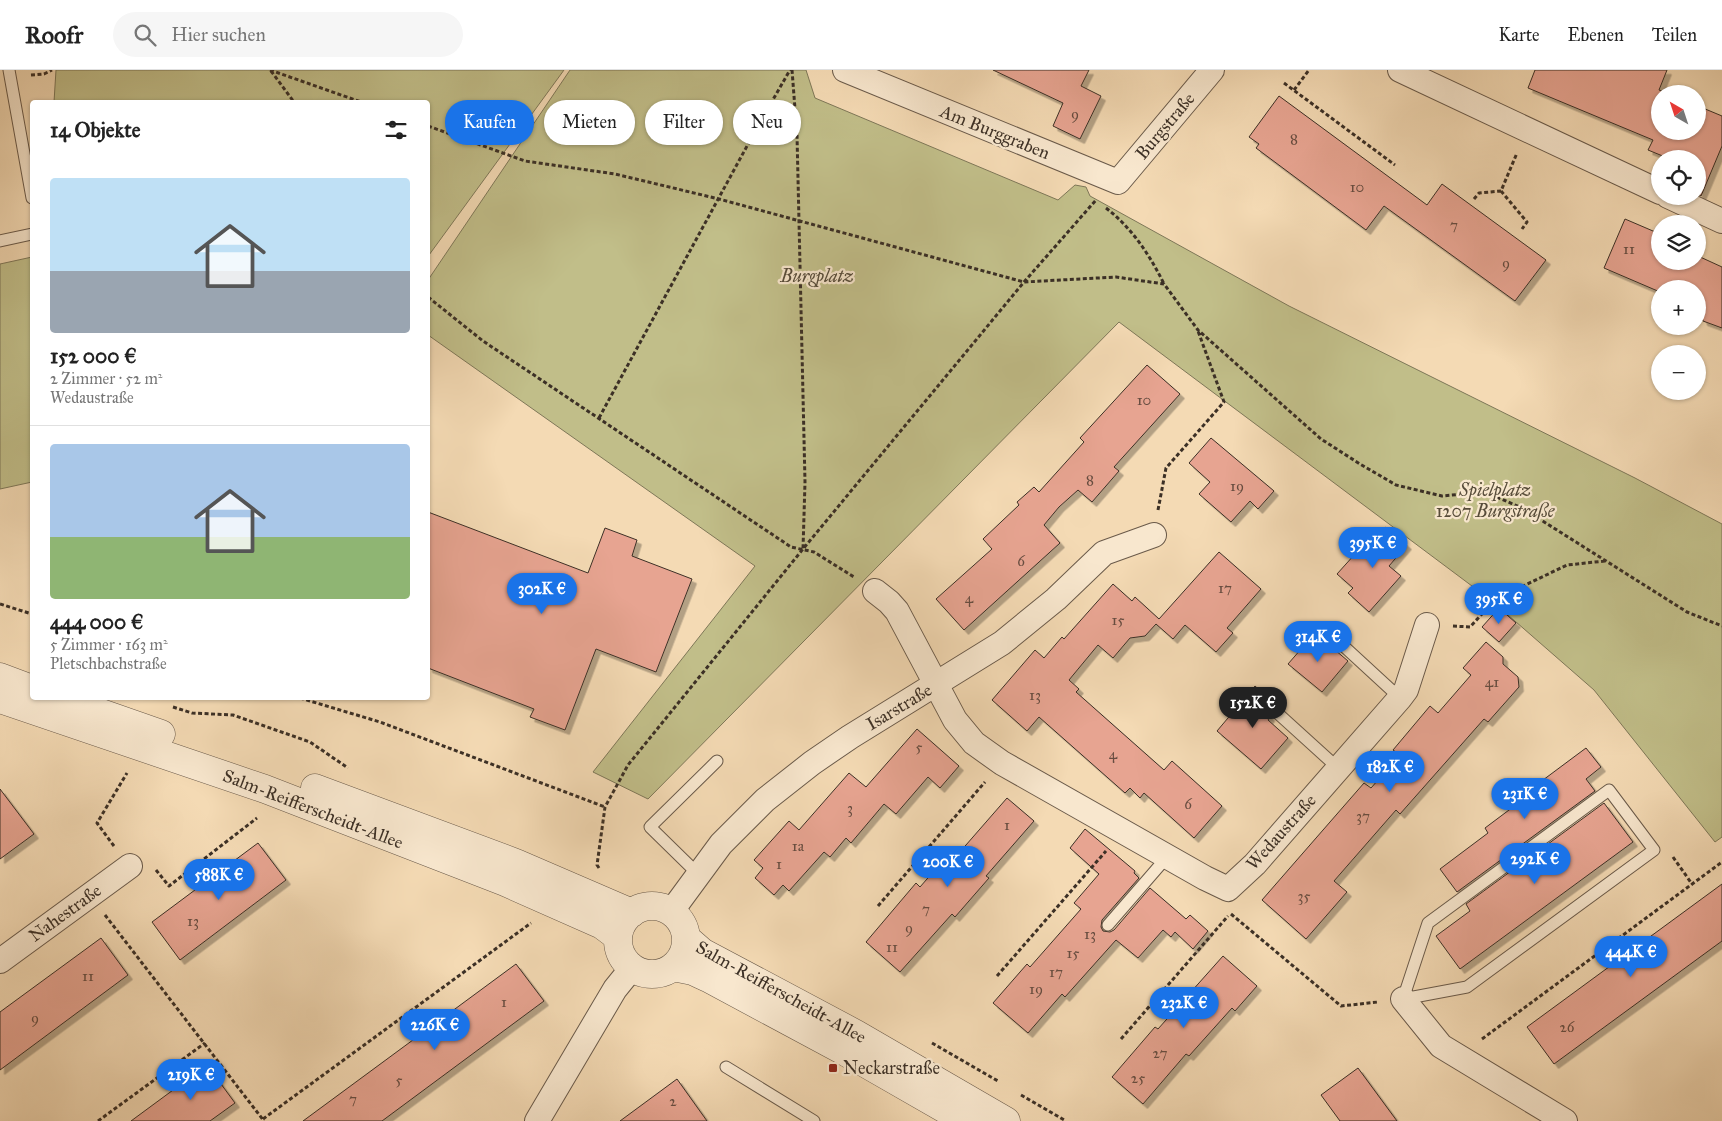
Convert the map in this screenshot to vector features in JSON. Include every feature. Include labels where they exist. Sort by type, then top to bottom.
[{"type":"street","name":"Am Burggraben","points":[[845,70],[1118,182]]},
{"type":"street","name":"Burgstraße","points":[[1118,182],[1212,70]]},
{"type":"street","points":[[1400,70],[1651,188]]},
{"type":"street","points":[[1687,205],[1722,221]]},
{"type":"street","name":"Isarstraße","points":[[671,912],[721,844],[765,800],[812,762],[1002,643],[1056,599],[1104,553],[1154,535]]},
{"type":"street","points":[[875,591],[890,602],[897,611],[955,720],[974,743],[1002,763],[1204,878],[1228,889]]},
{"type":"street","name":"Wedaustraße","points":[[1228,889],[1255,864],[1400,698],[1406,690],[1427,625]]},
{"type":"street","points":[[0,677],[30,687]]},
{"type":"street","name":"Salm-Reifferscheidt-Allee","points":[[0,699],[265,789],[330,814],[505,882],[602,925],[618,937]]},
{"type":"street","name":"Salm-Reifferscheidt-Allee","points":[[64,700],[283,777],[516,863],[632,913]]},
{"type":"street","name":"Nahestraße","points":[[0,961],[130,866]]},
{"type":"street","points":[[651,906],[671,912],[679,919],[684,928],[686,938],[685,949],[673,967],[663,973],[652,975],[641,973],[632,968],[624,959],[619,948],[618,937],[625,919],[632,913],[641,908],[651,906]]},
{"type":"street","name":"Salm-Reifferscheidt-Allee","points":[[686,938],[702,952],[856,1034],[1006,1121]]},
{"type":"street","name":"Salm-Reifferscheidt-Allee","points":[[673,967],[692,971],[708,978],[844,1051],[966,1121]]},
{"type":"street","points":[[538,1121],[615,989],[632,968]]},
{"type":"street","points":[[1403,1000],[1441,1046],[1565,1121]]},
{"type":"lane","points":[[9,70],[30,187]]},
{"type":"lane","points":[[0,241],[30,234]]},
{"type":"lane","points":[[1336,640],[1400,698]]},
{"type":"lane","points":[[1273,709],[1338,768]]},
{"type":"lane","points":[[698,874],[650,827],[717,760]]},
{"type":"lane","points":[[1609,790],[1654,850],[1467,987],[1403,1000],[1428,922],[1609,790]]},
{"type":"lane","points":[[1108,925],[1167,856]]},
{"type":"lane","points":[[726,1067],[814,1121]]},
{"type":"path","points":[[270,70],[292,100]]},
{"type":"path","points":[[270,70],[355,100]]},
{"type":"path","points":[[599,418],[791,70]]},
{"type":"path","points":[[791,70],[797,135],[805,482],[803,549]]},
{"type":"path","points":[[1294,90],[1309,70]]},
{"type":"path","points":[[1284,83],[1395,165]]},
{"type":"path","points":[[430,127],[525,161],[614,174],[719,199],[1024,282],[1116,277],[1164,284]]},
{"type":"path","points":[[1501,191],[1526,130]]},
{"type":"path","points":[[597,897],[607,883],[597,865],[605,807],[628,766],[803,549],[1024,282],[1096,200],[1118,182]]},
{"type":"path","points":[[1474,199],[1479,193],[1501,191]]},
{"type":"path","points":[[1501,191],[1527,222],[1522,229]]},
{"type":"path","points":[[1096,200],[1120,218],[1154,264],[1164,284],[1198,330],[1322,439],[1396,485],[1442,496],[1475,493],[1492,495],[1522,508],[1687,612],[1722,626]]},
{"type":"path","points":[[430,298],[483,341],[791,546],[814,552],[875,591]]},
{"type":"path","points":[[1154,535],[1166,468],[1224,402],[1198,330]]},
{"type":"path","points":[[1427,625],[1470,627],[1492,601],[1567,565],[1606,560]]},
{"type":"path","points":[[0,604],[30,613]]},
{"type":"path","points":[[307,700],[380,722],[605,807]]},
{"type":"path","points":[[878,906],[1002,763]]},
{"type":"path","points":[[127,773],[97,823],[130,866],[154,868],[169,886],[257,818]]},
{"type":"path","points":[[996,976],[1123,832]]},
{"type":"path","points":[[1654,850],[1671,855],[1692,884]]},
{"type":"path","points":[[1465,1061],[1472,1047],[1722,862]]},
{"type":"path","points":[[1228,889],[1230,914],[1340,1006],[1403,1000]]},
{"type":"path","points":[[89,895],[264,1120],[531,923]]},
{"type":"path","points":[[1121,1039],[1230,914]]},
{"type":"path","points":[[98,1121],[206,1043]]},
{"type":"green space","points":[[56,70],[564,70],[534,111],[534,100],[445,100],[445,145],[509,145],[430,254],[430,100],[54,100]]},
{"type":"green space","points":[[570,70],[806,70],[815,98],[1058,200],[1075,185],[1086,187],[1090,196],[1289,306],[1635,478],[1722,524],[1722,837],[1715,842],[1594,690],[1492,601],[1119,322],[648,799],[593,772],[755,566],[430,336],[430,277],[519,145],[534,145],[534,123],[544,108],[544,145],[635,145],[635,100],[550,100]]},
{"type":"green space","points":[[30,257],[30,482],[0,489],[0,264]]},
{"type":"building","points":[[993,70],[1089,70],[1081,86],[1101,96],[1080,139],[1053,126],[1063,103]]},
{"type":"building","points":[[1535,70],[1667,70],[1661,85],[1651,85],[1651,139],[1528,88]]},
{"type":"building","points":[[1279,96],[1427,205],[1442,184],[1546,260],[1515,301],[1384,206],[1366,230],[1256,148],[1259,144],[1249,137]]},
{"type":"building","points":[[1706,109],[1722,116],[1722,146],[1706,184],[1706,150],[1648,150],[1653,140],[1706,140]]},
{"type":"building","points":[[1625,219],[1651,230],[1651,270],[1706,270],[1706,260],[1722,267],[1722,328],[1706,322],[1706,280],[1651,280],[1651,288],[1604,268]]},
{"type":"building","points":[[1147,365],[1180,394],[1114,467],[1119,471],[1092,502],[1078,490],[1059,507],[1044,525],[1060,543],[964,630],[936,599],[992,549],[983,539],[1019,505],[1017,502],[1034,487],[1039,492],[1084,442],[1080,438]]},
{"type":"building","points":[[1211,438],[1274,491],[1258,509],[1250,501],[1231,522],[1199,494],[1210,482],[1189,463]]},
{"type":"building","points":[[430,513],[588,573],[605,528],[637,540],[632,556],[692,579],[656,672],[596,649],[565,730],[530,717],[534,709],[430,669]]},
{"type":"building","points":[[1385,527],[1407,545],[1389,566],[1401,576],[1369,612],[1348,593],[1353,588],[1337,574],[1364,544],[1368,547]]},
{"type":"building","points":[[1219,552],[1261,589],[1227,628],[1233,633],[1216,652],[1185,625],[1173,639],[1156,624],[1145,636],[1130,638],[1113,658],[1098,645],[1069,680],[1079,689],[1076,692],[1164,770],[1172,761],[1222,806],[1194,838],[1144,793],[1140,798],[1130,788],[1125,793],[1039,717],[1027,731],[992,700],[1035,650],[1044,658],[1062,637],[1064,639],[1113,584],[1132,601],[1135,597],[1159,619]]},
{"type":"building","points":[[1499,608],[1516,623],[1499,642],[1482,627]]},
{"type":"building","points":[[1315,633],[1348,661],[1322,692],[1288,664]]},
{"type":"building","points":[[1486,642],[1503,657],[1503,664],[1518,677],[1519,687],[1488,722],[1484,719],[1400,814],[1396,810],[1334,881],[1347,892],[1306,939],[1262,900],[1364,783],[1371,788],[1400,755],[1393,750],[1430,706],[1438,713],[1471,675],[1463,668]]},
{"type":"building","points":[[1255,686],[1273,702],[1266,707],[1266,712],[1270,717],[1268,720],[1288,738],[1261,769],[1217,731]]},
{"type":"building","points":[[917,729],[959,766],[940,788],[928,777],[896,814],[884,804],[851,843],[846,838],[830,857],[824,852],[789,891],[783,885],[774,895],[755,878],[763,868],[754,860],[789,821],[799,830],[849,773],[866,787]]},
{"type":"building","points":[[1586,748],[1601,767],[1586,779],[1595,791],[1457,892],[1440,869],[1488,833],[1485,828],[1541,786],[1539,783]]},
{"type":"building","points":[[0,789],[34,834],[0,859]]},
{"type":"building","points":[[1007,798],[1034,821],[986,876],[989,878],[955,917],[952,914],[900,972],[866,942],[916,883],[920,887],[954,848],[959,853]]},
{"type":"building","points":[[1604,803],[1633,842],[1460,969],[1436,936],[1470,911],[1466,904]]},
{"type":"building","points":[[1085,829],[1135,871],[1134,873],[1139,878],[1102,920],[1101,927],[1103,931],[1110,932],[1114,930],[1150,888],[1186,919],[1190,915],[1208,931],[1193,949],[1175,932],[1171,937],[1163,930],[1138,958],[1116,940],[1065,997],[1062,994],[1028,1033],[993,1003],[1027,964],[1030,967],[1081,909],[1074,903],[1099,874],[1070,848]]},
{"type":"building","points":[[258,843],[286,880],[180,960],[152,922]]},
{"type":"building","points":[[1722,884],[1722,941],[1554,1064],[1527,1027]]},
{"type":"building","points":[[101,938],[128,975],[0,1070],[0,1012]]},
{"type":"building","points":[[1223,956],[1257,986],[1235,1011],[1232,1008],[1189,1056],[1186,1054],[1143,1104],[1112,1077],[1155,1027],[1158,1029]]},
{"type":"building","points":[[516,964],[544,1001],[382,1121],[303,1121]]},
{"type":"building","points":[[207,1065],[235,1103],[210,1121],[131,1121]]},
{"type":"building","points":[[1358,1068],[1397,1121],[1340,1121],[1321,1095]]},
{"type":"building","points":[[677,1079],[707,1121],[620,1121]]},
{"type":"place","name":"Neckarstraße","points":[[833,1068]]},
{"type":"park label","name":"Burgplatz","points":[[817,276]]},
{"type":"park label","name":"Spielplatz 1207 Burgstraße","points":[[1495,500]]}]
